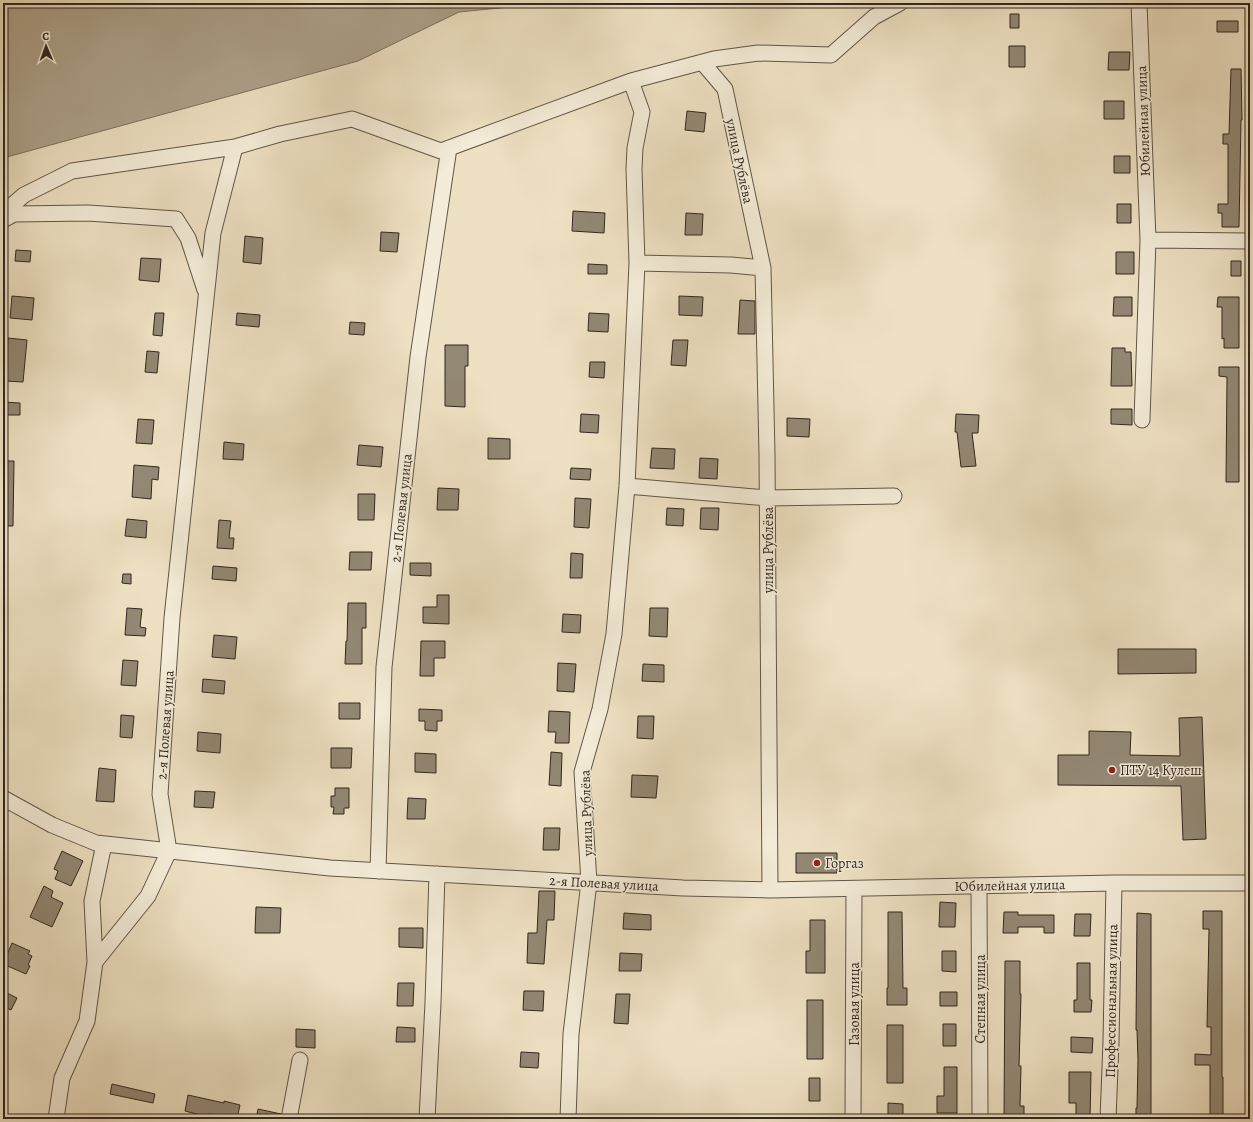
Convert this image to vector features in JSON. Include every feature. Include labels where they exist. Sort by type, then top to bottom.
[{"type":"street","points":[[3,213],[24,195],[72,171],[235,147],[280,134],[352,119],[441,151],[631,81],[714,58],[758,53],[831,55],[874,17],[900,3]]},
{"type":"street","name":"Юбилейная улица","points":[[1139,3],[1148,240],[1142,420]]},
{"type":"street","name":"улица Рублёва","points":[[702,62],[725,89],[763,268],[767,498],[770,890]]},
{"type":"street","name":"улица Рублёва","points":[[568,1119],[571,1034],[589,882],[582,772],[600,709],[614,634],[627,486],[637,263],[634,169],[635,148],[642,112],[631,81]]},
{"type":"street","name":"2-я Полевая улица","points":[[169,851],[160,794],[172,618],[213,234],[235,147]]},
{"type":"street","name":"2-я Полевая улица","points":[[378,871],[384,667],[418,357],[449,148]]},
{"type":"street","points":[[3,220],[14,214],[88,213],[176,219],[188,238],[207,294]]},
{"type":"street","points":[[1148,240],[1250,241]]},
{"type":"street","points":[[637,263],[731,264],[763,268]]},
{"type":"street","name":"улица Рублёва","points":[[627,486],[767,498],[894,496]]},
{"type":"street","name":"2-я Полевая улица","points":[[3,798],[52,825],[96,843],[104,844],[330,868],[683,888],[770,890]]},
{"type":"street","points":[[56,1119],[62,1078],[87,1021],[96,962],[92,901],[104,844]]},
{"type":"street","points":[[96,962],[148,896],[169,851]]},
{"type":"street","points":[[427,1119],[433,1003],[437,874]]},
{"type":"street","name":"Юбилейная улица","points":[[770,890],[1114,883],[1250,883]]},
{"type":"street","name":"Профессиональная улица","points":[[1108,1119],[1114,883]]},
{"type":"street","name":"Степная улица","points":[[979,886],[980,1113]]},
{"type":"street","name":"Газовая улица","points":[[853,1119],[854,888]]},
{"type":"street","points":[[289,1119],[300,1060]]},
{"type":"shaded area","points":[[3,3],[550,3],[459,12],[358,61],[3,158]]},
{"type":"building","points":[[1010,14],[1019,14],[1019,28],[1010,28]]},
{"type":"building","points":[[1217,21],[1238,21],[1238,32],[1217,32]]},
{"type":"building","points":[[1009,46],[1025,46],[1025,67],[1009,67]]},
{"type":"building","points":[[1109,52],[1130,52],[1129,70],[1108,70]]},
{"type":"building","points":[[1231,69],[1241,69],[1242,120],[1239,227],[1222,227],[1222,213],[1218,213],[1218,204],[1228,204],[1228,144],[1223,144],[1223,134],[1229,134]]},
{"type":"building","points":[[1104,101],[1124,101],[1124,119],[1104,119]]},
{"type":"building","points":[[687,111],[706,113],[704,132],[685,130]]},
{"type":"building","points":[[1114,156],[1130,156],[1130,173],[1114,173]]},
{"type":"building","points":[[1117,204],[1131,204],[1131,223],[1117,223]]},
{"type":"building","points":[[573,211],[605,213],[604,233],[572,231]]},
{"type":"building","points":[[686,213],[703,214],[702,235],[685,235]]},
{"type":"building","points":[[381,232],[399,233],[397,252],[380,251]]},
{"type":"building","points":[[245,236],[263,238],[261,264],[243,262]]},
{"type":"building","points":[[16,250],[31,251],[30,262],[15,261]]},
{"type":"building","points":[[1116,252],[1134,252],[1134,274],[1116,274]]},
{"type":"building","points":[[141,258],[161,259],[159,282],[139,280]]},
{"type":"building","points":[[1231,261],[1241,261],[1241,276],[1231,276]]},
{"type":"building","points":[[588,264],[607,265],[607,274],[588,274]]},
{"type":"building","points":[[12,296],[34,298],[32,320],[10,318]]},
{"type":"building","points":[[679,296],[703,297],[702,316],[679,315]]},
{"type":"building","points":[[1114,297],[1132,297],[1132,316],[1113,316]]},
{"type":"building","points":[[1218,297],[1239,297],[1239,348],[1224,348],[1224,338],[1222,339],[1222,307],[1217,307]]},
{"type":"building","points":[[740,300],[755,301],[755,334],[738,334]]},
{"type":"building","points":[[155,313],[164,313],[162,336],[153,335]]},
{"type":"building","points":[[237,313],[260,315],[259,327],[236,325]]},
{"type":"building","points":[[589,313],[609,314],[608,332],[588,331]]},
{"type":"building","points":[[350,322],[365,323],[364,335],[349,334]]},
{"type":"building","points":[[8,338],[27,340],[23,382],[5,381]]},
{"type":"building","points":[[673,340],[688,340],[686,366],[671,365]]},
{"type":"building","points":[[445,345],[468,345],[468,366],[465,366],[465,407],[445,406]]},
{"type":"building","points":[[1112,348],[1125,348],[1125,352],[1131,352],[1132,386],[1111,386]]},
{"type":"building","points":[[147,351],[159,352],[157,373],[145,372]]},
{"type":"building","points":[[590,362],[605,362],[604,378],[589,377]]},
{"type":"building","points":[[1219,367],[1239,367],[1239,482],[1226,482],[1227,377],[1219,376]]},
{"type":"building","points":[[3,402],[20,403],[20,415],[3,415]]},
{"type":"building","points":[[1111,409],[1132,409],[1132,425],[1111,424]]},
{"type":"building","points":[[581,414],[599,415],[598,433],[580,432]]},
{"type":"building","points":[[956,414],[979,415],[978,433],[972,433],[976,466],[961,467],[957,432],[955,432]]},
{"type":"building","points":[[787,418],[810,419],[809,437],[787,436]]},
{"type":"building","points":[[138,419],[154,420],[152,444],[136,443]]},
{"type":"building","points":[[488,438],[510,439],[510,459],[488,459]]},
{"type":"building","points":[[224,442],[244,444],[243,460],[223,459]]},
{"type":"building","points":[[359,445],[383,447],[381,467],[357,465]]},
{"type":"building","points":[[652,448],[675,449],[674,469],[650,468]]},
{"type":"building","points":[[700,458],[718,459],[717,479],[699,478]]},
{"type":"building","points":[[3,461],[14,461],[13,526],[3,526]]},
{"type":"building","points":[[134,465],[159,467],[158,480],[152,479],[151,499],[132,497]]},
{"type":"building","points":[[571,468],[591,469],[590,480],[570,479]]},
{"type":"building","points":[[438,488],[459,489],[458,510],[437,510]]},
{"type":"building","points":[[358,494],[375,494],[374,520],[358,520]]},
{"type":"building","points":[[575,498],[591,499],[589,528],[574,527]]},
{"type":"building","points":[[667,508],[684,509],[683,526],[666,525]]},
{"type":"building","points":[[701,508],[719,508],[718,530],[700,529]]},
{"type":"building","points":[[127,519],[147,521],[146,538],[125,536]]},
{"type":"building","points":[[219,520],[231,521],[229,538],[234,538],[233,549],[217,548]]},
{"type":"building","points":[[350,552],[372,552],[371,570],[349,570]]},
{"type":"building","points":[[571,553],[583,554],[582,578],[570,578]]},
{"type":"building","points":[[410,563],[431,563],[431,576],[410,575]]},
{"type":"building","points":[[213,566],[237,568],[236,581],[212,579]]},
{"type":"building","points":[[123,574],[131,574],[131,584],[122,583]]},
{"type":"building","points":[[437,595],[449,595],[449,624],[423,623],[423,607],[437,607]]},
{"type":"building","points":[[348,603],[366,603],[366,628],[362,628],[362,664],[345,664]]},
{"type":"building","points":[[127,608],[142,609],[140,627],[146,628],[145,636],[125,635]]},
{"type":"building","points":[[650,608],[668,608],[667,637],[649,636]]},
{"type":"building","points":[[563,614],[581,615],[580,633],[562,632]]},
{"type":"building","points":[[214,635],[237,637],[235,659],[212,657]]},
{"type":"building","points":[[421,641],[445,641],[445,658],[434,658],[434,676],[420,676]]},
{"type":"building","points":[[1118,649],[1196,649],[1196,673],[1118,674]]},
{"type":"building","points":[[123,660],[138,661],[136,686],[121,685]]},
{"type":"building","points":[[558,663],[576,664],[574,692],[557,691]]},
{"type":"building","points":[[643,664],[664,665],[664,682],[642,681]]},
{"type":"building","points":[[203,679],[225,681],[224,694],[202,692]]},
{"type":"building","points":[[339,703],[360,703],[360,719],[339,719]]},
{"type":"building","points":[[419,709],[442,710],[442,721],[437,721],[437,731],[425,730],[425,721],[419,721]]},
{"type":"building","points":[[549,711],[570,712],[569,743],[555,743],[556,732],[548,732]]},
{"type":"building","points":[[121,715],[134,716],[132,738],[120,737]]},
{"type":"building","points":[[638,716],[654,716],[653,739],[637,738]]},
{"type":"building","points":[[1202,717],[1206,839],[1183,840],[1181,786],[1058,785],[1058,755],[1089,755],[1089,731],[1131,732],[1130,755],[1180,756],[1179,718]]},
{"type":"building","points":[[198,732],[221,734],[220,753],[197,751]]},
{"type":"building","points":[[331,748],[352,748],[351,768],[331,768]]},
{"type":"building","points":[[551,752],[562,753],[561,786],[549,785]]},
{"type":"building","points":[[415,753],[436,754],[436,773],[415,772]]},
{"type":"building","points":[[99,768],[116,770],[114,802],[96,801]]},
{"type":"building","points":[[632,775],[658,776],[656,798],[631,797]]},
{"type":"building","points":[[335,788],[349,788],[349,808],[344,808],[344,814],[333,814],[334,807],[331,807],[331,796],[335,796]]},
{"type":"building","points":[[195,791],[215,792],[213,808],[194,807]]},
{"type":"building","points":[[408,798],[426,799],[425,819],[407,819]]},
{"type":"building","points":[[544,828],[560,828],[559,850],[543,850]]},
{"type":"building","points":[[62,851],[83,861],[71,886],[55,879],[58,871],[54,869]]},
{"type":"building","name":"Горгаз","points":[[796,853],[837,853],[837,873],[796,873]]},
{"type":"building","points":[[44,886],[53,891],[51,897],[63,903],[52,927],[30,917]]},
{"type":"building","points":[[539,891],[555,891],[554,920],[547,920],[544,964],[527,963],[528,933],[537,933]]},
{"type":"building","points":[[940,902],[956,903],[955,927],[939,927]]},
{"type":"building","points":[[256,907],[281,908],[280,933],[255,933]]},
{"type":"building","points":[[1203,911],[1222,911],[1223,1119],[1210,1119],[1210,1065],[1195,1065],[1195,1054],[1211,1055],[1211,1027],[1207,1027],[1209,929],[1203,929]]},
{"type":"building","points":[[888,912],[902,912],[903,988],[907,988],[907,1005],[887,1005]]},
{"type":"building","points":[[1004,912],[1018,912],[1018,915],[1054,915],[1054,933],[1044,933],[1044,927],[1018,927],[1018,933],[1003,933]]},
{"type":"building","points":[[624,913],[651,915],[651,930],[623,929]]},
{"type":"building","points":[[1137,913],[1151,914],[1151,1119],[1136,1119],[1138,1060],[1136,1030]]},
{"type":"building","points":[[1075,914],[1091,914],[1090,936],[1074,936]]},
{"type":"building","points":[[810,920],[825,920],[825,973],[806,973],[806,951],[810,951]]},
{"type":"building","points":[[399,928],[423,928],[423,948],[399,947]]},
{"type":"building","points":[[12,943],[30,951],[28,954],[32,956],[28,965],[30,966],[26,974],[3,964]]},
{"type":"building","points":[[942,951],[956,951],[956,972],[942,971]]},
{"type":"building","points":[[620,953],[642,954],[641,971],[619,971]]},
{"type":"building","points":[[1005,961],[1020,961],[1020,1106],[1024,1106],[1024,1119],[1004,1119]]},
{"type":"building","points":[[1077,963],[1090,963],[1090,1000],[1092,1000],[1091,1012],[1074,1012],[1074,1000],[1077,1000]]},
{"type":"building","points":[[398,983],[414,983],[413,1006],[397,1006]]},
{"type":"building","points":[[3,991],[17,998],[11,1010],[3,1006]]},
{"type":"building","points":[[524,991],[544,991],[543,1011],[523,1010]]},
{"type":"building","points":[[940,992],[957,992],[957,1006],[940,1006]]},
{"type":"building","points":[[616,994],[630,994],[628,1024],[614,1023]]},
{"type":"building","points":[[807,1000],[823,1000],[823,1059],[807,1059]]},
{"type":"building","points":[[943,1024],[956,1024],[956,1046],[943,1046]]},
{"type":"building","points":[[887,1025],[903,1025],[903,1083],[887,1083]]},
{"type":"building","points":[[397,1027],[415,1028],[415,1042],[396,1042]]},
{"type":"building","points":[[296,1029],[315,1030],[315,1048],[296,1047]]},
{"type":"building","points":[[1071,1037],[1093,1038],[1092,1053],[1071,1052]]},
{"type":"building","points":[[521,1052],[539,1053],[538,1068],[520,1067]]},
{"type":"building","points":[[944,1067],[957,1067],[957,1113],[937,1113],[937,1096],[944,1096]]},
{"type":"building","points":[[1069,1072],[1091,1072],[1090,1119],[1076,1119],[1076,1103],[1069,1103]]},
{"type":"building","points":[[809,1078],[820,1078],[820,1101],[809,1101]]},
{"type":"building","points":[[112,1084],[155,1094],[153,1103],[110,1094]]},
{"type":"building","points":[[188,1095],[240,1105],[237,1119],[209,1114],[208,1117],[185,1111]]},
{"type":"building","points":[[888,1103],[903,1104],[903,1119],[888,1119]]},
{"type":"building","points":[[258,1109],[281,1114],[280,1119],[256,1119]]},
{"type":"place","name":"ПТУ 14 Кулеш","points":[[1112,770]]},
{"type":"place","name":"Горгаз","points":[[817,863]]}]
